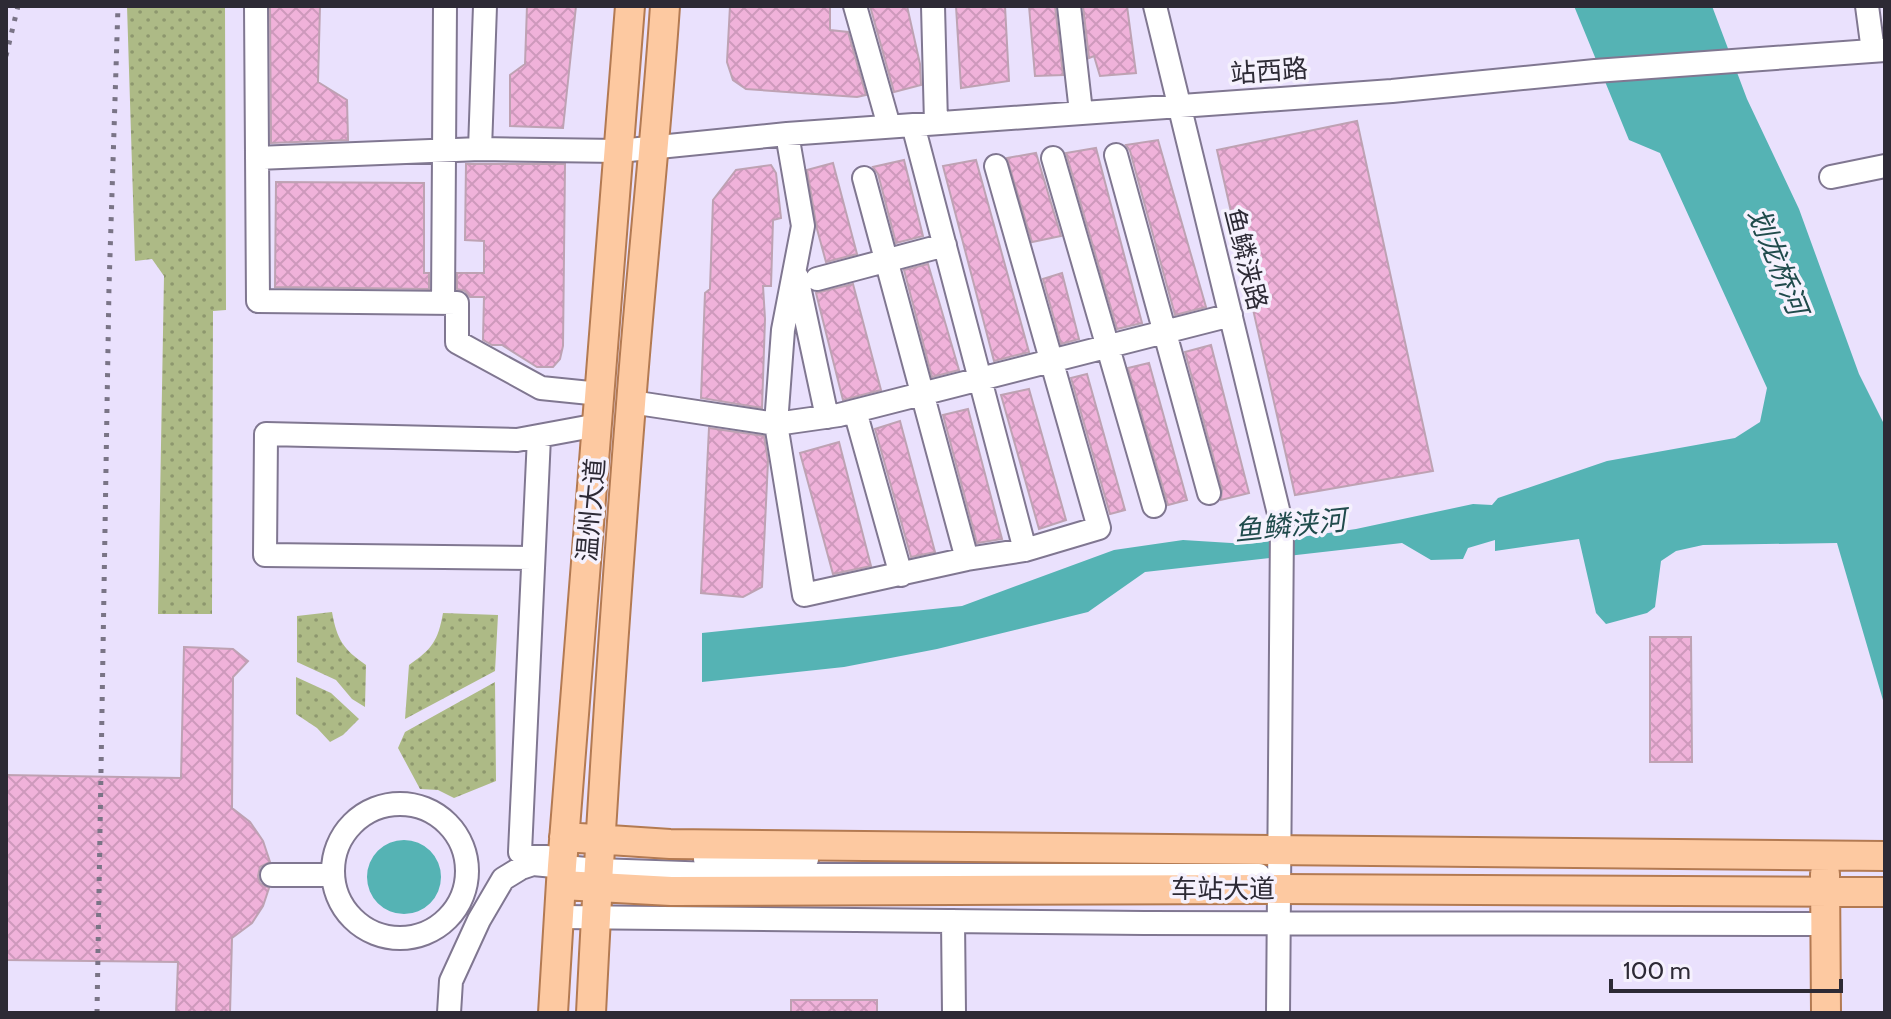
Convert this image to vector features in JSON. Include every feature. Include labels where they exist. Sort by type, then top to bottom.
[{"type":"main road","name":"温州大道","points":[[553,1013],[630,6]]},
{"type":"main road","name":"温州大道","points":[[591,1013],[598,863],[631,402],[656,146],[665,6]]},
{"type":"main road","name":"车站大道","points":[[563,862],[598,863],[670,844],[1281,869],[1825,873],[1885,856]]},
{"type":"main road","name":"车站大道","points":[[563,862],[598,863],[671,891],[1281,869],[1825,873],[1885,892]]},
{"type":"main road","points":[[1825,873],[1826,1013]]},
{"type":"street","points":[[256,6],[258,301],[457,303],[457,342],[541,388],[600,394]]},
{"type":"street","points":[[443,303],[445,6]]},
{"type":"street","points":[[480,149],[485,6]]},
{"type":"street","points":[[855,6],[889,126]]},
{"type":"street","points":[[933,6],[936,123]]},
{"type":"street","points":[[1069,6],[1081,112]]},
{"type":"street","name":"鱼鳞浃路","points":[[1155,6],[1282,526],[1278,1013]]},
{"type":"street","points":[[1867,6],[1879,50]]},
{"type":"street","name":"站西路","points":[[257,158],[480,149],[619,151],[787,134],[1392,91],[1595,71],[1879,50]]},
{"type":"street","points":[[913,125],[1025,550]]},
{"type":"street","points":[[787,134],[803,226],[783,330],[776,424],[804,595],[967,559],[1025,550],[1099,528],[996,166]]},
{"type":"street","points":[[1116,155],[1209,493]]},
{"type":"street","points":[[1053,158],[1154,506]]},
{"type":"street","points":[[1831,177],[1885,166]]},
{"type":"street","points":[[864,178],[967,559]]},
{"type":"street","points":[[817,279],[945,245]]},
{"type":"street","points":[[795,268],[827,417]]},
{"type":"street","points":[[631,402],[776,424],[827,417],[980,381],[1231,315]]},
{"type":"street","points":[[855,411],[901,575]]},
{"type":"street","points":[[533,558],[265,555],[266,434],[517,440],[598,425]]},
{"type":"street","points":[[539,437],[520,852],[563,862]]},
{"type":"street","points":[[405,803],[430,809],[451,826],[465,849],[468,875],[461,900],[445,922],[422,935],[396,939],[370,932],[349,915],[336,892],[333,875],[340,840],[356,819],[378,806],[405,803]]},
{"type":"street","points":[[449,1013],[451,981],[479,920],[503,879],[533,864],[563,862]]},
{"type":"street","points":[[1825,873],[1885,868]]},
{"type":"street","points":[[1825,873],[1885,880]]},
{"type":"street","points":[[272,875],[333,875]]},
{"type":"street","points":[[560,917],[1825,924]]},
{"type":"street","points":[[953,921],[954,1013]]},
{"type":"shaded area","points":[[127,6],[225,6],[226,310],[213,311],[212,614],[158,614],[164,276],[152,259],[135,261]]},
{"type":"shaded area","points":[[332,612],[342,643],[366,665],[365,707],[352,699],[336,680],[297,662],[297,616]]},
{"type":"shaded area","points":[[443,613],[498,615],[495,671],[405,719],[409,665],[433,644]]},
{"type":"shaded area","points":[[296,677],[331,693],[359,719],[343,735],[330,742],[317,728],[296,714]]},
{"type":"shaded area","points":[[495,682],[496,781],[454,798],[438,790],[420,789],[398,748],[405,732]]},
{"type":"water","name":"划龙桥河","points":[[1574,6],[1712,6],[1747,99],[1799,209],[1859,374],[1885,426],[1885,707],[1837,543],[1703,545],[1676,551],[1661,561],[1655,607],[1647,613],[1606,624],[1596,613],[1579,539],[1495,551],[1495,540],[1468,548],[1463,559],[1431,560],[1402,543],[1145,572],[1088,612],[937,649],[844,667],[702,682],[702,633],[962,606],[1114,550],[1183,540],[1247,544],[1356,529],[1473,504],[1492,505],[1498,498],[1607,461],[1735,438],[1760,422],[1767,388],[1660,153],[1629,140]]},
{"type":"water","points":[[411,840],[431,850],[439,863],[439,891],[431,904],[418,912],[397,914],[377,904],[369,891],[367,870],[377,850],[390,842]]},
{"type":"building","points":[[270,6],[320,6],[318,82],[347,100],[348,140],[271,143]]},
{"type":"building","points":[[527,6],[576,6],[563,128],[510,126],[510,75],[525,64]]},
{"type":"building","points":[[730,6],[830,6],[830,30],[848,32],[866,95],[857,97],[746,89],[733,80],[727,62]]},
{"type":"building","points":[[870,6],[907,6],[920,64],[921,85],[894,92]]},
{"type":"building","points":[[956,6],[1005,6],[1009,81],[961,88]]},
{"type":"building","points":[[1029,6],[1055,6],[1063,75],[1035,76]]},
{"type":"building","points":[[1083,6],[1127,6],[1136,73],[1100,76],[1094,56],[1089,58]]},
{"type":"building","points":[[1357,121],[1433,471],[1295,495],[1217,150]]},
{"type":"building","points":[[1158,140],[1206,307],[1175,315],[1126,145]]},
{"type":"building","points":[[1096,148],[1142,323],[1117,329],[1066,153]]},
{"type":"building","points":[[1036,153],[1061,236],[1032,242],[1007,158]]},
{"type":"building","points":[[904,160],[923,236],[896,243],[878,174],[873,167]]},
{"type":"building","points":[[976,160],[1029,352],[994,361],[943,166]]},
{"type":"building","points":[[833,163],[857,254],[826,262],[807,170]]},
{"type":"building","points":[[466,164],[565,164],[563,346],[560,359],[553,367],[537,367],[502,345],[492,345],[483,340],[484,297],[470,297],[465,291],[457,289],[457,273],[484,273],[484,241],[465,240]]},
{"type":"building","points":[[771,165],[776,173],[781,218],[773,220],[771,286],[763,286],[762,408],[701,398],[713,200],[736,170]]},
{"type":"building","points":[[276,182],[424,183],[424,273],[429,273],[429,289],[275,287]]},
{"type":"building","points":[[928,264],[959,370],[932,377],[904,270]]},
{"type":"building","points":[[1062,273],[1079,339],[1061,344],[1043,279]]},
{"type":"building","points":[[853,284],[881,390],[843,400],[816,293]]},
{"type":"building","points":[[1211,345],[1249,493],[1221,500],[1222,489],[1185,352]]},
{"type":"building","points":[[1149,363],[1187,500],[1168,505],[1128,368]]},
{"type":"building","points":[[1087,374],[1125,510],[1110,514],[1071,378]]},
{"type":"building","points":[[1029,389],[1066,520],[1039,529],[1001,395]]},
{"type":"building","points":[[968,409],[1002,539],[977,543],[943,415]]},
{"type":"building","points":[[900,421],[935,552],[911,557],[875,429]]},
{"type":"building","points":[[709,428],[764,436],[768,461],[762,587],[743,597],[701,593]]},
{"type":"building","points":[[839,442],[871,566],[833,574],[800,453]]},
{"type":"building","points":[[1650,637],[1691,637],[1692,762],[1650,762]]},
{"type":"building","points":[[184,647],[233,649],[248,661],[233,677],[232,808],[250,822],[263,841],[270,862],[260,867],[258,876],[260,883],[269,888],[263,906],[252,923],[232,938],[230,1013],[176,1013],[178,962],[6,960],[6,775],[181,778]]},
{"type":"building","points":[[791,1000],[877,1000],[877,1013],[791,1013]]},
{"type":"railway","points":[[6,56],[18,6]]},
{"type":"railway","points":[[97,1013],[109,287],[118,6]]},
{"type":"water label","name":"鱼鳞浃河","points":[[1290,525]]}]
